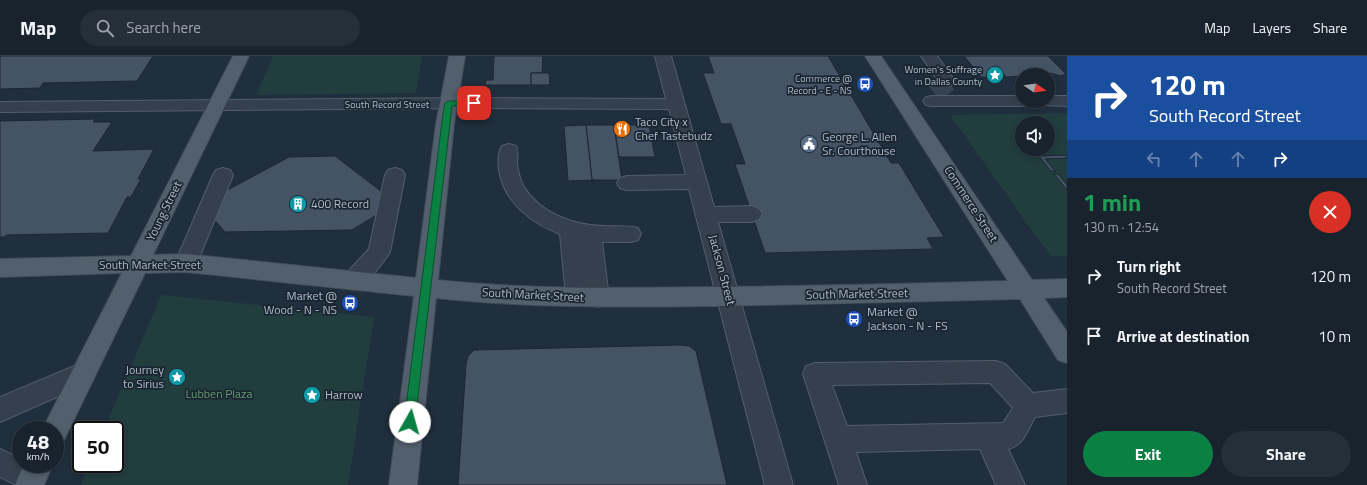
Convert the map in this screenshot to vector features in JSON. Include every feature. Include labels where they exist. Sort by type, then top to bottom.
[{"type":"main road","name":"Young Street","points":[[60,421],[241,56]]},
{"type":"main road","name":"Commerce Street","points":[[873,56],[1067,352]]},
{"type":"main road","points":[[402,485],[445,124],[459,57]]},
{"type":"main road","name":"South Market Street","points":[[0,268],[186,263],[426,289],[587,298],[1067,288]]},
{"type":"street","name":"Jackson Street","points":[[663,56],[779,485]]},
{"type":"street","points":[[918,56],[942,81],[929,56]]},
{"type":"street","points":[[932,101],[1015,101]]},
{"type":"street","points":[[1055,101],[1067,101]]},
{"type":"street","name":"South Record Street","points":[[0,107],[449,103],[677,104]]},
{"type":"street","points":[[509,150],[507,161],[508,174],[520,198],[532,209],[552,222],[580,231],[612,235],[631,234]]},
{"type":"street","points":[[353,281],[379,252],[395,174]]},
{"type":"street","points":[[186,263],[222,175]]},
{"type":"street","points":[[627,183],[698,182]]},
{"type":"street","points":[[707,215],[752,214]]},
{"type":"street","points":[[580,231],[587,298]]},
{"type":"street","points":[[853,485],[815,374],[996,372],[1028,406]]},
{"type":"street","points":[[0,410],[84,373]]},
{"type":"street","points":[[838,439],[988,438],[1009,436],[1017,429],[1020,417],[1028,406],[1067,401]]},
{"type":"street","points":[[988,438],[1011,485]]},
{"type":"street","points":[[0,463],[33,476]]},
{"type":"green space","points":[[273,56],[422,56],[416,93],[256,95]]},
{"type":"green space","points":[[1067,113],[1067,256],[1050,256],[950,115]]},
{"type":"green space","name":"Lubben Plaza","points":[[161,295],[374,317],[348,485],[81,485],[86,473],[124,473],[124,421],[108,421]]},
{"type":"building","points":[[0,56],[153,56],[137,81],[43,83],[40,88],[0,89]]},
{"type":"building","points":[[494,56],[543,56],[542,73],[531,73],[531,85],[485,85],[486,80],[493,80]]},
{"type":"building","name":"George L. Allen Sr. Courthouse","points":[[708,56],[828,56],[891,163],[899,163],[944,237],[927,238],[933,249],[765,253],[735,164],[745,164],[731,124],[721,124],[703,73],[714,73]]},
{"type":"building","points":[[964,56],[1048,56],[1066,74],[1061,76],[1055,74],[1055,68],[1015,68],[1015,76],[1006,77],[1003,73],[990,73],[987,77],[982,77],[972,72],[974,68]]},
{"type":"building","points":[[531,73],[549,73],[550,85],[531,85]]},
{"type":"building","points":[[96,119],[93,122],[112,122],[93,151],[154,149],[138,179],[141,179],[131,197],[127,197],[108,233],[6,235],[5,237],[0,237],[0,121]]},
{"type":"building","points":[[586,125],[614,125],[622,180],[592,180]]},
{"type":"building","points":[[586,125],[592,180],[568,181],[564,126]]},
{"type":"building","points":[[614,125],[649,125],[655,157],[619,157]]},
{"type":"building","points":[[1067,155],[1067,158],[1045,159],[1055,171],[1051,171],[1039,156]]},
{"type":"building","name":"400 Record","points":[[335,156],[382,192],[378,214],[352,230],[225,232],[211,216],[220,194],[289,157]]},
{"type":"building","points":[[1054,174],[1058,174],[1067,185],[1067,190]]},
{"type":"building","points":[[689,346],[696,351],[727,485],[458,485],[466,364],[468,356],[474,350]]},
{"type":"tunnel","points":[[936,81],[947,95]]},
{"type":"place","name":"Women's Suffrage in Dallas County","points":[[995,75]]},
{"type":"place","name":"Commerce @ Record - E - NS","points":[[865,84]]},
{"type":"place","name":"Taco City x Chef Tastebudz","points":[[622,129]]},
{"type":"place","name":"George L. Allen Sr. Courthouse","points":[[809,144]]},
{"type":"place","name":"400 Record","points":[[298,204]]},
{"type":"place","name":"Market @ Wood - N - NS","points":[[350,303]]},
{"type":"place","name":"Market @ Jackson - N - FS","points":[[854,319]]},
{"type":"place","name":"Journey to Sirius","points":[[177,377]]},
{"type":"place","name":"Harrow","points":[[312,395]]},
{"type":"route","points":[[410,422],[445,124],[449,103],[474,103]]}]
